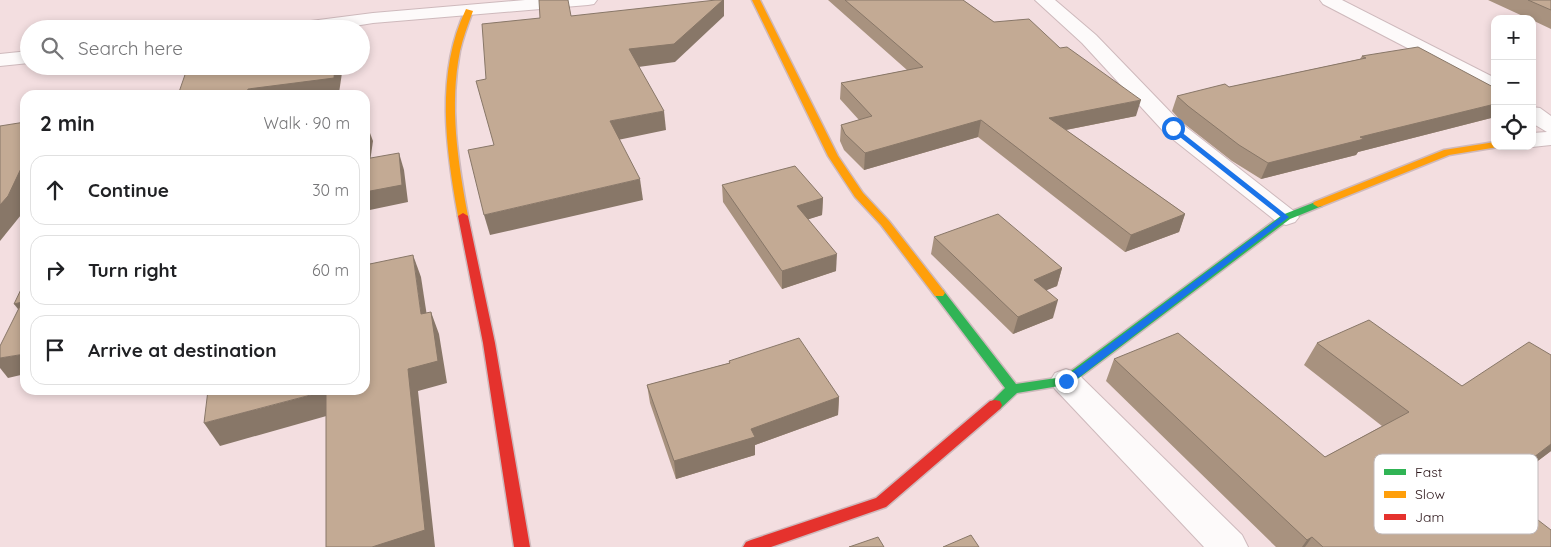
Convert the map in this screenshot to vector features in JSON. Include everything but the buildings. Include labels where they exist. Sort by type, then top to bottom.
[{"type":"street","points":[[359,20],[588,0]]},
{"type":"street","points":[[756,0],[833,156],[859,195],[886,223],[1013,389]]},
{"type":"street","points":[[1044,0],[1089,38],[1173,128],[1286,217]]},
{"type":"street","points":[[1329,0],[1491,84]]},
{"type":"street","points":[[469,11],[456,50],[450,105],[458,189],[489,342],[522,547]]},
{"type":"street","points":[[0,60],[20,58]]},
{"type":"street","points":[[1536,116],[1551,126]]},
{"type":"street","points":[[1536,140],[1551,138]]},
{"type":"street","points":[[751,547],[881,503],[1013,389],[1066,381],[1286,217],[1446,152],[1491,146]]},
{"type":"street","points":[[1066,381],[1229,547]]},
{"type":"traffic: fast","points":[[995,405],[1013,389],[1066,381],[1286,217],[1318,204]]},
{"type":"traffic: fast","points":[[939,293],[1013,389]]},
{"type":"traffic: slow","points":[[756,0],[833,156],[859,195],[885,223],[939,293]]},
{"type":"traffic: slow","points":[[463,216],[453,155],[451,92],[456,51],[469,11]]},
{"type":"traffic: slow","points":[[1318,204],[1447,152],[1491,146]]},
{"type":"traffic: jam","points":[[463,216],[489,343],[522,547]]},
{"type":"traffic: jam","points":[[751,547],[881,503],[995,405]]},
{"type":"route","points":[[1066,381],[1286,217],[1173,128]]}]
